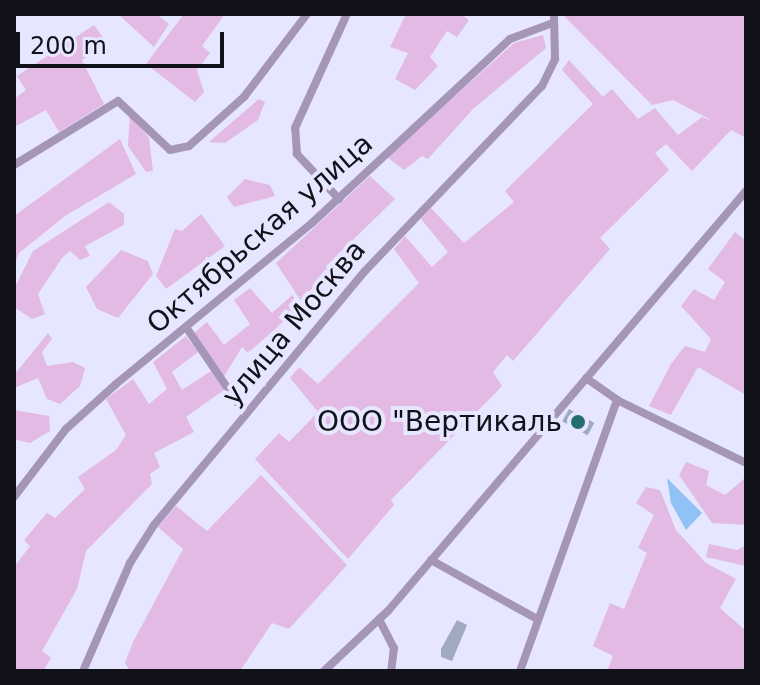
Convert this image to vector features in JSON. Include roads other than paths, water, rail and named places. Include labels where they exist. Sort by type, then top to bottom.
[{"type":"street","points":[[14,165],[118,101],[170,150],[189,146],[244,97],[307,14]]},
{"type":"street","points":[[339,199],[297,154],[295,128],[347,14]]},
{"type":"street","points":[[550,24],[554,14]]},
{"type":"street","name":"Октябрьская улица","points":[[14,497],[66,429],[188,330],[339,199],[510,39],[550,24]]},
{"type":"street","name":"улица Москва","points":[[83,671],[141,543],[245,414],[425,203],[542,86],[555,59],[550,24]]},
{"type":"street","points":[[324,671],[379,619],[431,560],[746,191]]},
{"type":"street","points":[[188,330],[245,414]]},
{"type":"street","points":[[586,378],[617,400],[746,463]]},
{"type":"street","points":[[520,671],[617,400]]},
{"type":"street","points":[[431,560],[537,619]]},
{"type":"street","points":[[379,619],[394,648],[391,671]]},
{"type":"water","points":[[667,478],[702,513],[686,530],[671,503]]},
{"type":"place","name":"ООО \"Вертикаль","points":[[578,422]]}]
